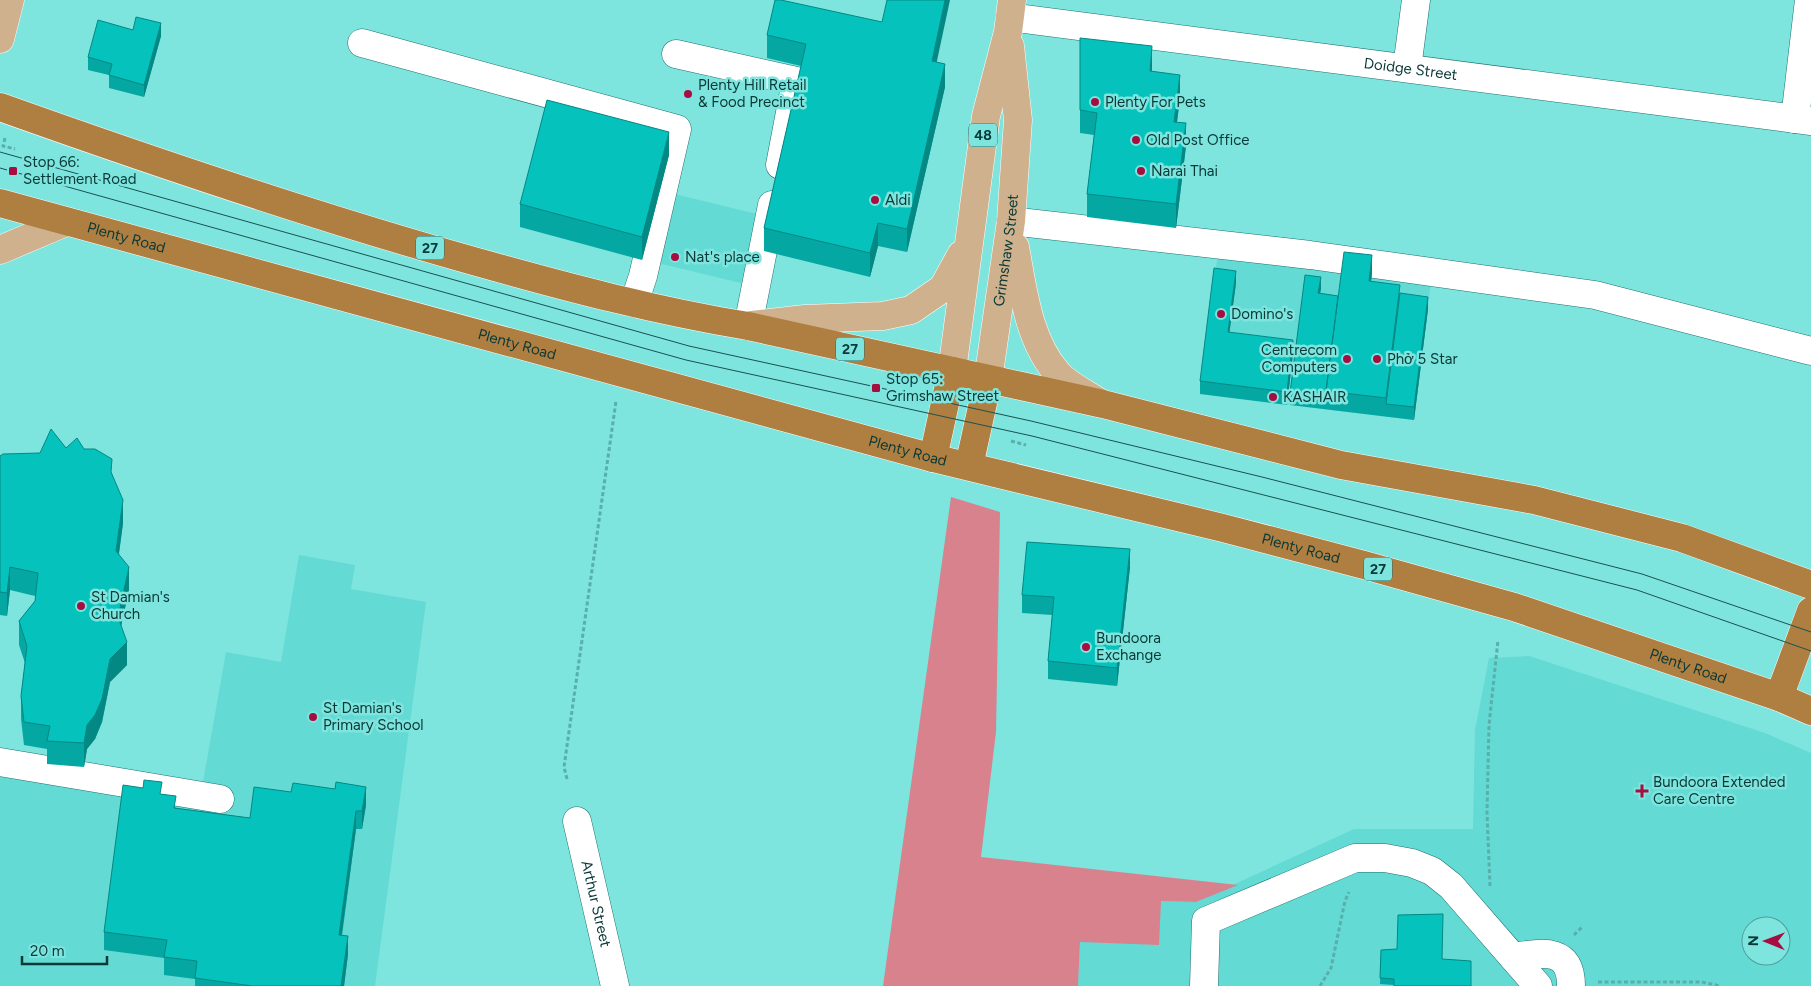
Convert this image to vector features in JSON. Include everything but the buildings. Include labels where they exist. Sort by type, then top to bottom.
[{"type":"highway","name":"27","points":[[0,107],[378,234],[552,283],[702,318],[748,326],[1103,404],[1341,465],[1534,500],[1682,538],[1811,585]]},
{"type":"highway","name":"Plenty Road","points":[[0,203],[933,458],[1223,528],[1514,607],[1779,697],[1811,711]]},
{"type":"highway","name":"48","points":[[933,458],[952,371]]},
{"type":"highway","name":"Grimshaw Street","points":[[970,466],[988,380]]},
{"type":"highway","points":[[1779,697],[1811,611]]},
{"type":"main road","points":[[0,40],[10,0]]},
{"type":"main road","name":"Grimshaw Street","points":[[988,380],[1011,221],[1018,120],[1010,16]]},
{"type":"main road","name":"48","points":[[952,371],[986,116],[1010,16]]},
{"type":"main road","points":[[1011,221],[1026,308],[1041,350],[1059,376],[1103,404]]},
{"type":"main road","points":[[0,250],[66,222]]},
{"type":"main road","points":[[748,326],[804,319],[883,316],[911,310],[943,288],[969,240]]},
{"type":"street","points":[[1407,68],[1416,0]]},
{"type":"street","points":[[1803,120],[1809,0]]},
{"type":"street","name":"Doidge Street","points":[[1010,16],[1803,120]]},
{"type":"street","points":[[362,43],[677,129],[645,266],[634,302]]},
{"type":"street","points":[[676,54],[796,81],[748,326]]},
{"type":"street","points":[[1011,221],[1310,255],[1595,295],[1811,351]]},
{"type":"street","points":[[0,762],[220,799]]},
{"type":"street","name":"Arthur Street","points":[[577,821],[615,986]]},
{"type":"street","points":[[1204,986],[1206,922],[1355,858],[1384,858],[1412,863],[1432,871],[1451,886],[1538,986]]},
{"type":"street","points":[[1513,957],[1539,954],[1558,956],[1567,965],[1570,973],[1582,984]]},
{"type":"path","points":[[5,137],[3,146],[15,149]]},
{"type":"path","points":[[567,779],[564,767],[617,394],[622,372]]},
{"type":"path","points":[[1012,441],[1026,445]]},
{"type":"path","points":[[1490,888],[1487,812],[1489,725],[1498,640]]},
{"type":"path","points":[[1320,986],[1331,968],[1345,901],[1349,892],[1356,886]]},
{"type":"path","points":[[1582,984],[1702,982],[1720,986]]},
{"type":"shaded area","points":[[670,193],[761,215],[745,284],[654,262]]},
{"type":"shaded area","points":[[1218,252],[1431,282],[1414,420],[1200,394]]},
{"type":"shaded area","points":[[951,497],[1000,512],[996,732],[981,857],[1238,885],[1196,902],[1161,901],[1159,945],[1080,942],[1078,986],[883,986]]},
{"type":"shaded area","name":"St Damian's Primary School","points":[[299,555],[355,565],[351,589],[426,602],[375,986],[0,986],[0,772],[223,813],[227,786],[203,782],[226,652],[281,662]]},
{"type":"shaded area","name":"Bundoora Extended Care Centre","points":[[1529,656],[1765,733],[1811,753],[1811,986],[1078,986],[1080,942],[1161,901],[1196,902],[1354,829],[1473,829],[1475,730],[1489,658]]},
{"type":"tram line","points":[[0,152],[689,346],[1031,421],[1262,477],[1642,574],[1811,632]]},
{"type":"tram line","points":[[0,168],[686,360],[1032,436],[1637,590],[1811,651]]},
{"type":"place","name":"Plenty Hill Retail & Food Precinct","points":[[688,94]]},
{"type":"place","name":"Plenty For Pets","points":[[1095,102]]},
{"type":"place","name":"Old Post Office","points":[[1136,140]]},
{"type":"place","name":"Stop 66: Settlement Road","points":[[13,171]]},
{"type":"place","name":"Narai Thai","points":[[1141,171]]},
{"type":"place","name":"Aldi","points":[[875,200]]},
{"type":"place","name":"Nat's place","points":[[675,257]]},
{"type":"place","name":"Domino's","points":[[1221,314]]},
{"type":"place","name":"Centrecom Computers","points":[[1347,359]]},
{"type":"place","name":"Phở 5 Star","points":[[1377,359]]},
{"type":"place","name":"Stop 65: Grimshaw Street","points":[[876,388]]},
{"type":"place","name":"KASHAIR","points":[[1273,397]]},
{"type":"place","name":"St Damian's Church","points":[[81,606]]},
{"type":"place","name":"Bundoora Exchange","points":[[1086,647]]},
{"type":"place","name":"St Damian's Primary School","points":[[313,717]]},
{"type":"place","name":"Bundoora Extended Care Centre","points":[[1642,791]]}]
